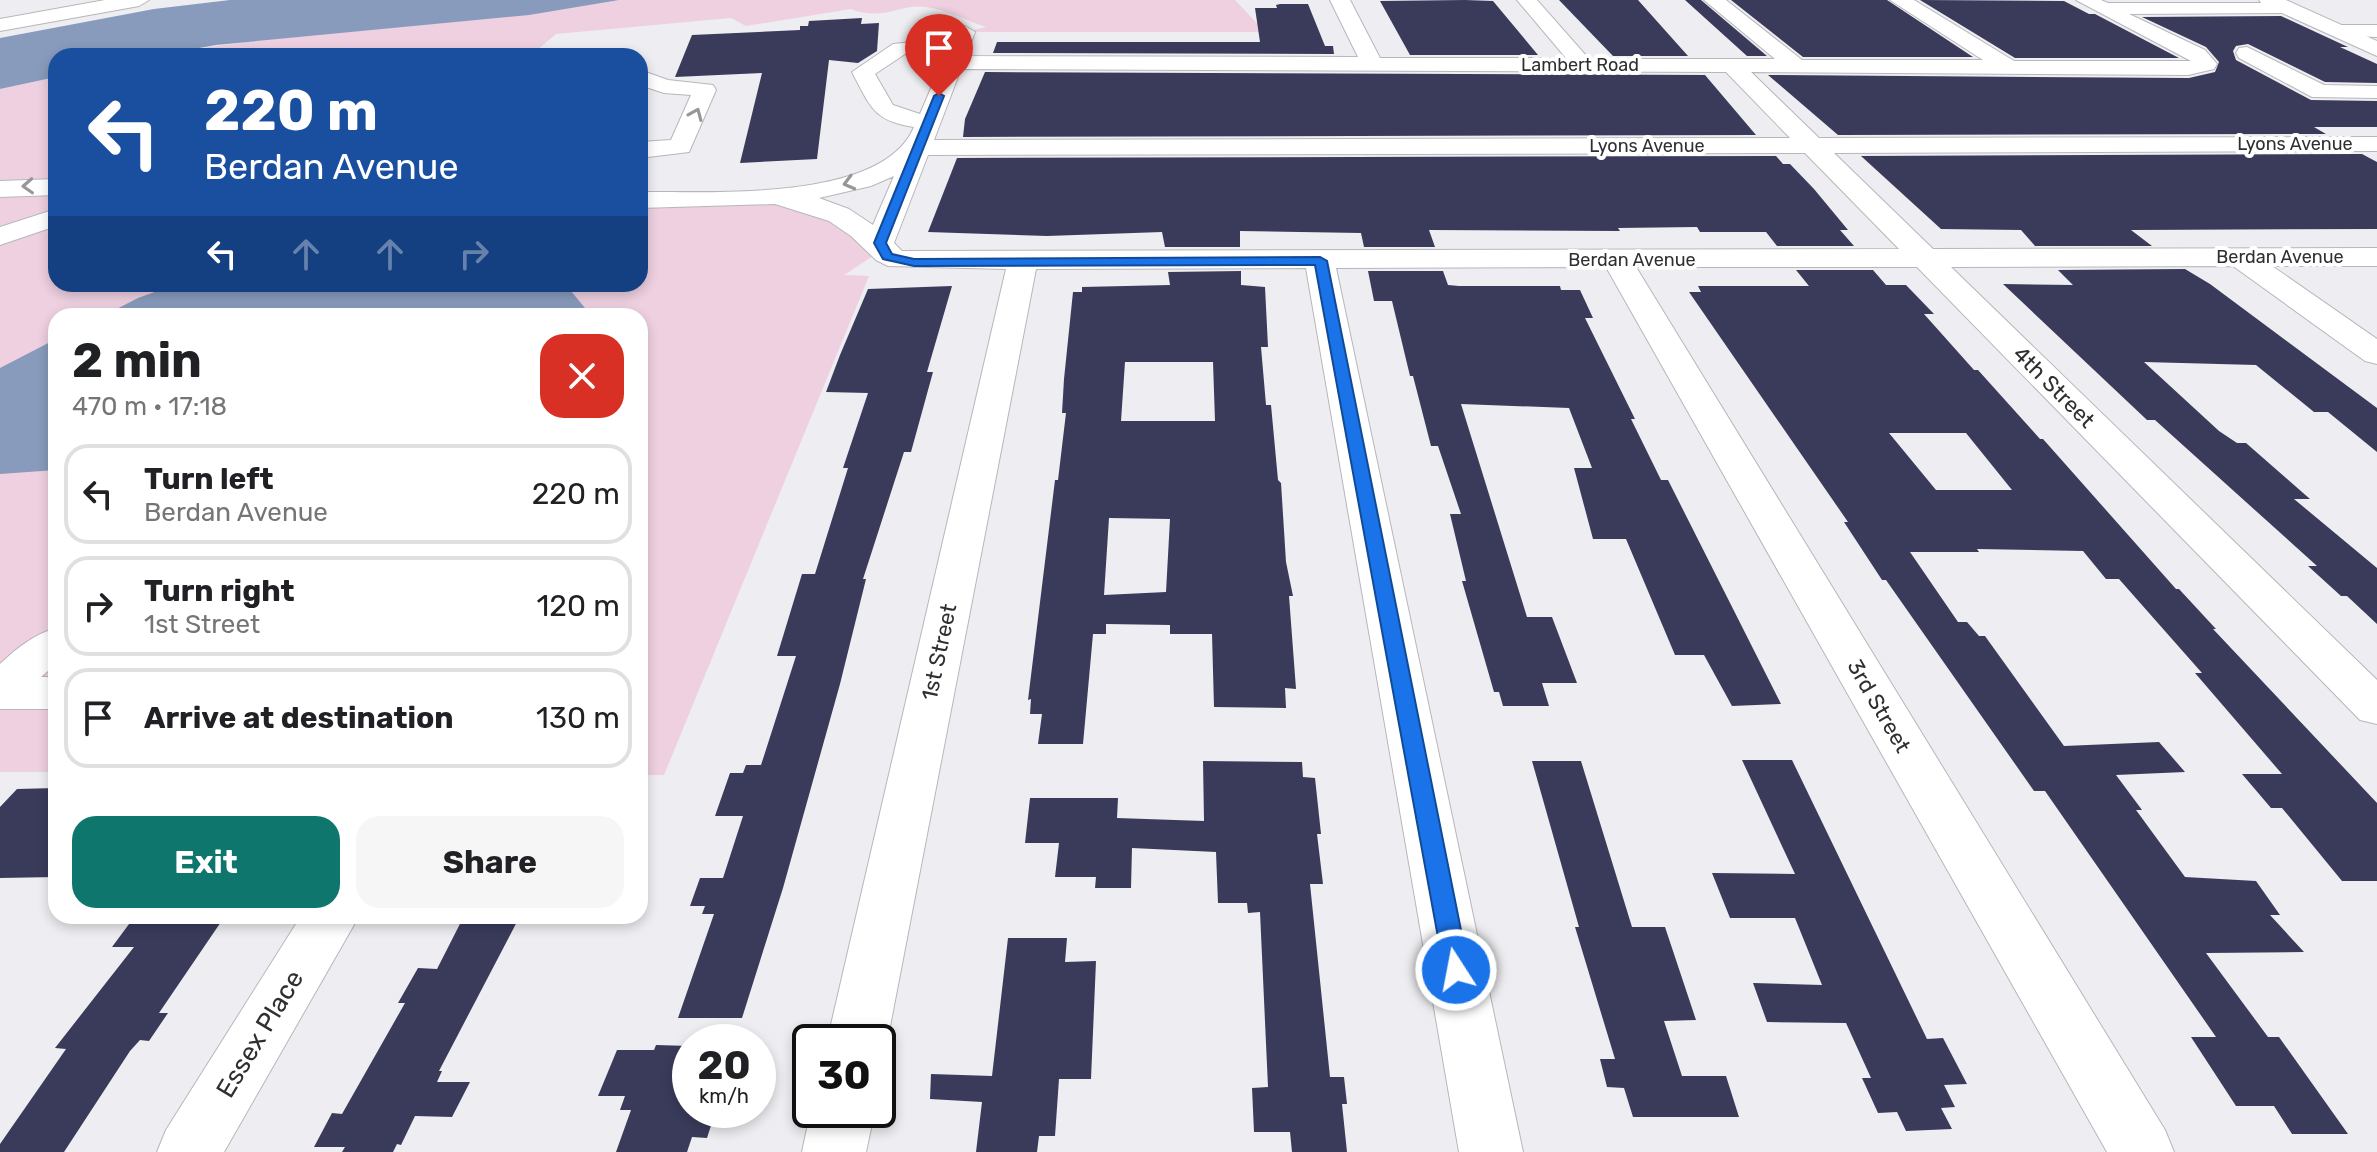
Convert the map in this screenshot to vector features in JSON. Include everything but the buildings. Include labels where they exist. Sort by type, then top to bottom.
[{"type":"main road","points":[[0,22],[107,0]]},
{"type":"main road","points":[[0,22],[139,0]]},
{"type":"main road","points":[[2276,3],[2374,51]]},
{"type":"street","points":[[1340,0],[1372,64]]},
{"type":"street","points":[[1527,0],[1583,65]]},
{"type":"street","points":[[1714,0],[1797,66]]},
{"type":"street","points":[[1900,0],[2010,67]]},
{"type":"street","points":[[2094,4],[2200,7],[2276,3]]},
{"type":"street","name":"Lambert Road","points":[[928,122],[900,118],[884,110],[863,72],[900,48],[959,46],[1372,64],[2188,68],[2206,64],[2197,55],[2094,4]]},
{"type":"street","points":[[2200,7],[2237,26]]},
{"type":"street","points":[[885,253],[880,243],[959,46]]},
{"type":"street","points":[[2247,53],[2320,92],[2373,92]]},
{"type":"street","points":[[2269,64],[2315,65]]},
{"type":"street","name":"4th Street","points":[[1732,66],[2377,708]]},
{"type":"street","points":[[648,80],[659,85],[705,90],[680,147],[648,149]]},
{"type":"street","name":"Lyons Avenue","points":[[917,148],[2377,144]]},
{"type":"street","points":[[648,200],[811,192],[862,179],[897,164],[917,148]]},
{"type":"street","points":[[0,189],[48,187]]},
{"type":"street","points":[[749,197],[824,207],[857,225],[885,253]]},
{"type":"street","points":[[4,236],[48,222]]},
{"type":"street","name":"Berdan Avenue","points":[[885,253],[914,262],[2377,257]]},
{"type":"street","points":[[2239,257],[2377,354]]},
{"type":"street","name":"3rd Street","points":[[1617,260],[2142,1152]]},
{"type":"street","points":[[1320,261],[1491,1152]]},
{"type":"street","name":"1st Street","points":[[861,1024],[1022,262]]},
{"type":"street","points":[[0,693],[36,663]]},
{"type":"street","name":"Essex Place","points":[[189,1152],[326,924]]},
{"type":"street","points":[[834,1152],[839,1128]]},
{"type":"shaded area","points":[[619,0],[1235,0],[1265,32],[965,32],[986,27],[941,10],[917,6],[873,14],[851,9],[746,26],[731,18],[556,34],[539,48],[206,48]]},
{"type":"shaded area","points":[[48,79],[48,292],[648,292],[648,200],[800,202],[882,250],[844,275],[869,276],[664,775],[648,775],[648,308],[48,308],[48,772],[0,772],[0,89]]},
{"type":"water","points":[[230,0],[619,0],[529,15],[199,48],[48,48],[48,79],[0,89],[0,38],[154,9]]},
{"type":"water","points":[[155,292],[572,292],[585,308],[119,308]]},
{"type":"water","points":[[48,343],[48,471],[0,474],[0,368]]},
{"type":"route","points":[[939,96],[880,243],[888,256],[914,262],[1320,261],[1456,970]]}]
